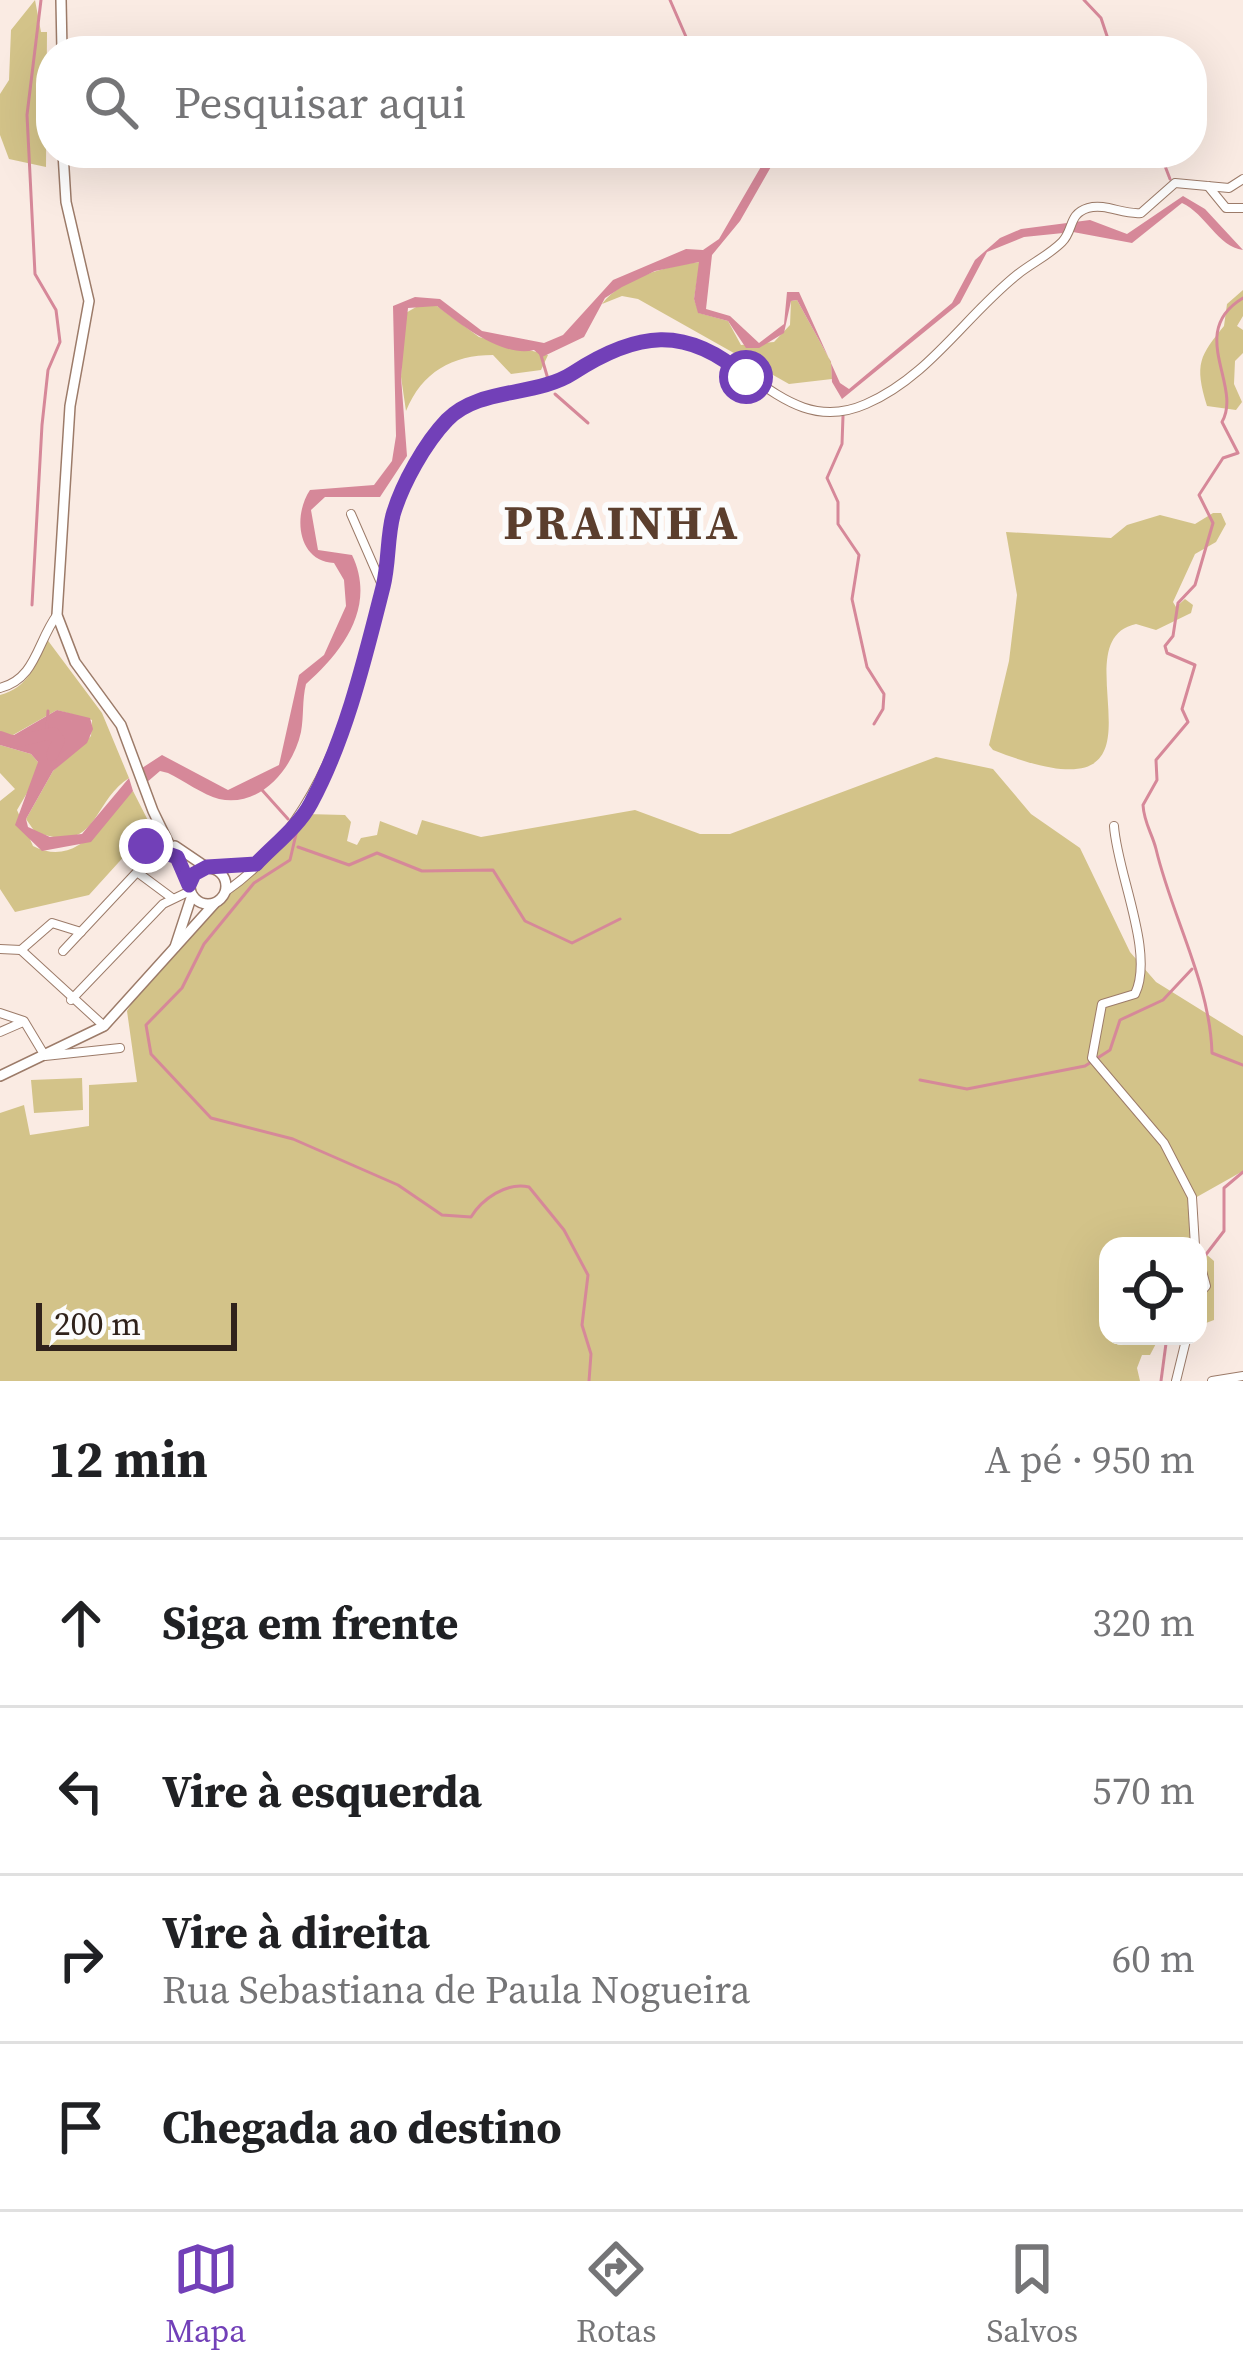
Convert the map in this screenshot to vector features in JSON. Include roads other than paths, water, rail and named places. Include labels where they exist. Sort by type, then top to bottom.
[{"type":"main road","points":[[61,0],[62,36]]},
{"type":"main road","points":[[64,168],[66,202],[89,302],[70,406],[57,615],[76,662],[122,725],[146,794],[191,890],[204,904],[215,903]]},
{"type":"main road","points":[[0,1076],[104,1026],[225,892],[226,881],[171,842]]},
{"type":"main road","points":[[174,950],[194,874],[211,868]]},
{"type":"street","points":[[225,892],[311,804],[351,699],[383,586],[398,502],[431,439],[461,408],[547,386],[617,346],[654,339],[688,342],[715,353],[775,397],[809,410],[866,404],[928,362],[1017,274],[1068,235],[1071,221],[1094,206],[1141,213],[1183,181],[1229,188],[1243,179]]},
{"type":"street","points":[[1208,185],[1226,208],[1243,208]]},
{"type":"street","points":[[351,514],[383,586]]},
{"type":"street","points":[[0,688],[15,684],[30,670],[57,615]]},
{"type":"street","points":[[1114,826],[1118,871],[1139,928],[1140,985],[1136,994],[1102,1004],[1093,1058],[1164,1143],[1192,1197],[1195,1237]]},
{"type":"street","points":[[146,846],[177,857]]},
{"type":"street","points":[[211,868],[256,864]]},
{"type":"street","points":[[62,951],[141,871],[172,898]]},
{"type":"street","points":[[71,1000],[172,898],[191,890]]},
{"type":"street","points":[[0,950],[21,950],[52,923],[80,932]]},
{"type":"street","points":[[21,950],[104,1026]]},
{"type":"street","points":[[0,1013],[24,1021],[45,1056],[120,1048]]},
{"type":"street","points":[[0,1032],[24,1021]]},
{"type":"street","points":[[1176,1381],[1185,1345]]},
{"type":"street","points":[[1212,1381],[1243,1376]]},
{"type":"waterway","points":[[37,36],[41,0]]},
{"type":"waterway","points":[[670,0],[686,36]]},
{"type":"waterway","points":[[1084,0],[1101,18],[1107,36]]},
{"type":"waterway","points":[[32,605],[42,425],[48,370],[60,342],[56,310],[35,274],[27,115],[36,41]]},
{"type":"waterway","points":[[1166,168],[1170,179]]},
{"type":"waterway","points":[[1243,298],[1227,312],[1217,343],[1226,392],[1222,422],[1238,453],[1223,458],[1199,495],[1213,523],[1195,585],[1178,603],[1173,636],[1165,646],[1167,653],[1195,665],[1182,709],[1188,722],[1156,760],[1157,780],[1143,805],[1205,1001],[1212,1053],[1243,1065]]},
{"type":"waterway","points":[[540,352],[548,379]]},
{"type":"waterway","points":[[555,394],[588,423]]},
{"type":"waterway","points":[[843,416],[842,444],[827,478],[838,502],[838,524],[859,555],[852,599],[867,667],[884,694],[883,709],[874,724]]},
{"type":"waterway","points":[[47,732],[48,711]]},
{"type":"waterway","points":[[0,737],[14,742],[53,733],[59,740],[52,755]]},
{"type":"waterway","points":[[262,790],[288,819]]},
{"type":"waterway","points":[[297,830],[290,860],[254,883],[204,944],[182,988],[146,1025],[151,1054],[211,1118],[293,1139],[398,1185],[442,1215],[471,1217],[496,1193],[529,1187],[564,1230],[588,1275],[582,1325],[591,1354],[589,1381]]},
{"type":"waterway","points":[[298,847],[349,865],[377,853],[422,871],[493,870],[525,921],[572,943],[620,919]]},
{"type":"waterway","points":[[920,1080],[967,1089],[1085,1066],[1110,1050],[1120,1020],[1163,1000],[1192,969]]},
{"type":"waterway","points":[[1207,1253],[1224,1231],[1224,1188],[1243,1172]]},
{"type":"waterway","points":[[1161,1381],[1166,1345]]},
{"type":"district","name":"PRAINHA","points":[[622,522]]}]
